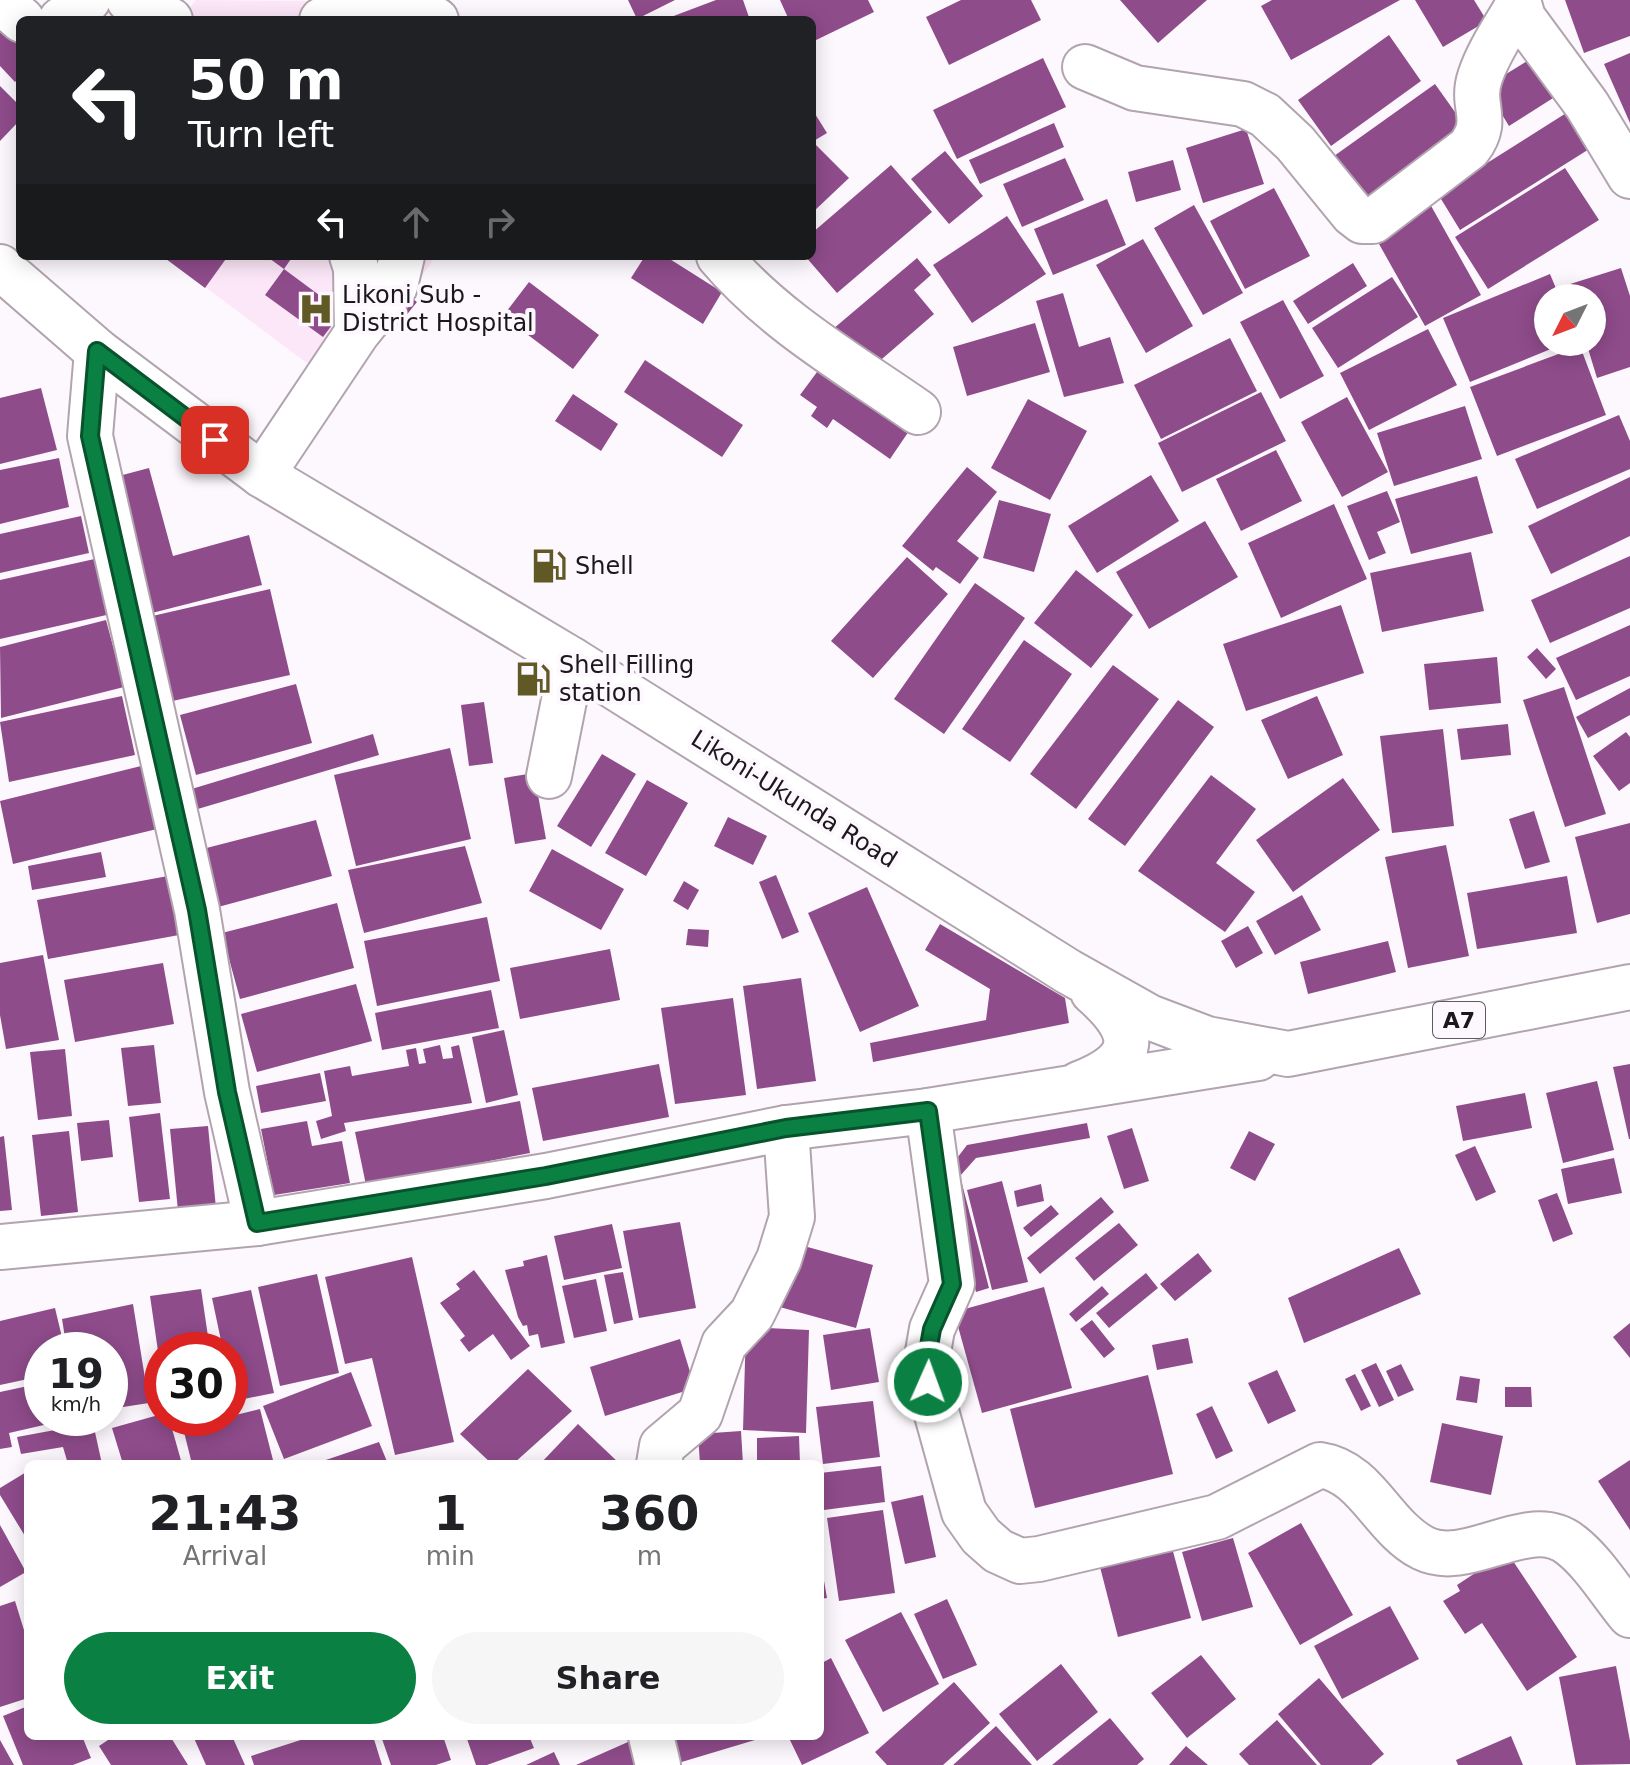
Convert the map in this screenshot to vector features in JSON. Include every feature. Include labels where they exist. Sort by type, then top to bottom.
[{"type":"main road","points":[[66,16],[88,0]]},
{"type":"main road","points":[[129,0],[162,16]]},
{"type":"main road","points":[[0,1],[17,16]]},
{"type":"main road","points":[[1085,67],[1135,88],[1243,104],[1265,115],[1295,143],[1353,214],[1362,221],[1373,221],[1469,148],[1479,135],[1482,125],[1477,89],[1480,76],[1518,3]]},
{"type":"main road","points":[[1518,3],[1541,45],[1587,105],[1630,176]]},
{"type":"main road","points":[[381,16],[404,16]]},
{"type":"main road","points":[[353,260],[357,333]]},
{"type":"main road","points":[[262,475],[357,333],[395,286],[401,260]]},
{"type":"main road","points":[[722,260],[742,283],[801,333],[918,412]]},
{"type":"main road","name":"Likoni-Ukunda Road","points":[[0,267],[97,351],[262,475],[572,660],[1069,972],[1149,1017],[1207,1039],[1288,1054],[1630,987]]},
{"type":"main road","points":[[97,351],[90,436],[197,910],[227,1092],[257,1223]]},
{"type":"main road","points":[[549,776],[572,660]]},
{"type":"main road","points":[[1066,1089],[1111,1070],[1119,1060],[1126,1036],[1117,1013],[1069,972]]},
{"type":"main road","name":"A7","points":[[0,1247],[257,1223],[546,1176],[786,1128],[928,1111],[1288,1054]]},
{"type":"main road","points":[[928,1111],[952,1284],[932,1329],[925,1369],[964,1512],[981,1536],[998,1551],[1020,1561],[1039,1559],[1217,1517],[1320,1465],[1337,1467],[1349,1475],[1404,1534],[1437,1553],[1482,1549],[1525,1536],[1552,1535],[1569,1543],[1630,1615]]},
{"type":"main road","points":[[660,1460],[662,1446],[700,1414],[724,1344],[752,1314],[779,1259],[792,1217],[786,1128]]},
{"type":"main road","points":[[652,1740],[658,1765]]},
{"type":"shaded area","points":[[196,0],[322,1],[354,16],[183,16]]},
{"type":"shaded area","name":"Likoni Sub - District Hospital","points":[[169,260],[433,260],[346,384],[304,361]]},
{"type":"building","points":[[628,0],[675,0],[643,16],[636,16]]},
{"type":"building","points":[[716,0],[743,0],[749,16],[674,16]]},
{"type":"building","points":[[780,0],[868,0],[874,12],[816,40],[816,16],[787,16]]},
{"type":"building","points":[[961,0],[1031,0],[1041,20],[949,65],[926,17]]},
{"type":"building","points":[[1120,0],[1207,0],[1158,43]]},
{"type":"building","points":[[1272,0],[1400,0],[1291,60],[1261,6]]},
{"type":"building","points":[[1415,0],[1474,0],[1487,21],[1443,47]]},
{"type":"building","points":[[1565,0],[1630,0],[1630,36],[1584,53]]},
{"type":"building","points":[[0,22],[16,29],[15,82],[0,66]]},
{"type":"building","points":[[1389,35],[1421,81],[1331,146],[1298,100]]},
{"type":"building","points":[[1630,53],[1630,123],[1604,64]]},
{"type":"building","points":[[1537,55],[1561,93],[1509,126],[1485,87]]},
{"type":"building","points":[[1043,58],[1066,107],[957,159],[933,110]]},
{"type":"building","points":[[1435,84],[1470,133],[1362,210],[1327,161]]},
{"type":"building","points":[[0,86],[16,102],[16,124],[0,141]]},
{"type":"building","points":[[1571,110],[1594,146],[1460,230],[1438,194]]},
{"type":"building","points":[[816,115],[827,133],[816,140]]},
{"type":"building","points":[[1054,123],[1064,147],[980,184],[969,160]]},
{"type":"building","points":[[1246,129],[1264,184],[1203,203],[1186,148]]},
{"type":"building","points":[[816,145],[849,178],[816,209]]},
{"type":"building","points":[[945,151],[983,196],[949,224],[911,179]]},
{"type":"building","points":[[1065,158],[1084,200],[1022,227],[1003,184]]},
{"type":"building","points":[[1173,160],[1181,190],[1136,202],[1128,172]]},
{"type":"building","points":[[891,165],[932,212],[837,293],[808,260],[816,260],[816,230]]},
{"type":"building","points":[[1565,168],[1599,220],[1488,289],[1455,237]]},
{"type":"building","points":[[1274,188],[1310,256],[1245,289],[1210,221]]},
{"type":"building","points":[[1107,199],[1126,245],[1053,275],[1034,229]]},
{"type":"building","points":[[1430,204],[1481,295],[1425,326],[1374,235]]},
{"type":"building","points":[[1194,205],[1243,293],[1203,315],[1154,228]]},
{"type":"building","points":[[1007,216],[1046,274],[972,323],[933,265]]},
{"type":"building","points":[[1143,239],[1193,326],[1146,353],[1096,265]]},
{"type":"building","points":[[917,258],[931,275],[914,290],[934,314],[868,371],[833,329]]},
{"type":"building","points":[[167,260],[225,260],[205,288]]},
{"type":"building","points":[[272,260],[290,260],[284,269]]},
{"type":"building","points":[[642,260],[671,260],[722,292],[703,324],[631,278]]},
{"type":"building","points":[[1353,263],[1367,286],[1308,324],[1293,301]]},
{"type":"building","points":[[1621,268],[1630,296],[1630,367],[1597,378],[1590,356],[1606,356],[1606,284],[1570,284]]},
{"type":"building","points":[[284,269],[342,312],[323,337],[265,295]]},
{"type":"building","points":[[1550,274],[1554,284],[1534,284],[1534,356],[1470,382],[1443,318]]},
{"type":"building","points":[[1392,277],[1418,317],[1338,368],[1312,328]]},
{"type":"building","points":[[529,282],[599,335],[573,369],[503,316]]},
{"type":"building","points":[[405,293],[417,302],[396,328],[385,319]]},
{"type":"building","points":[[1063,293],[1079,347],[1110,337],[1124,383],[1064,397],[1036,301]]},
{"type":"building","points":[[1283,300],[1324,376],[1280,399],[1240,322]]},
{"type":"building","points":[[1035,323],[1050,372],[967,396],[953,347]]},
{"type":"building","points":[[1428,329],[1457,385],[1369,430],[1340,373]]},
{"type":"building","points":[[1230,338],[1257,391],[1161,439],[1134,385]]},
{"type":"building","points":[[1553,356],[1584,356],[1606,415],[1497,456],[1470,387]]},
{"type":"building","points":[[645,360],[743,425],[722,457],[624,392]]},
{"type":"building","points":[[820,368],[909,431],[890,459],[833,419],[827,428],[811,416],[817,407],[800,395]]},
{"type":"building","points":[[41,388],[57,450],[0,464],[0,398]]},
{"type":"building","points":[[1261,392],[1286,441],[1182,492],[1158,443]]},
{"type":"building","points":[[573,394],[618,424],[601,451],[555,421]]},
{"type":"building","points":[[1347,397],[1388,472],[1342,497],[1301,422]]},
{"type":"building","points":[[1028,399],[1087,431],[1050,500],[991,468]]},
{"type":"building","points":[[1465,406],[1482,459],[1394,486],[1377,433]]},
{"type":"building","points":[[1619,415],[1630,441],[1630,469],[1537,509],[1515,459]]},
{"type":"building","points":[[1276,450],[1302,501],[1241,531],[1216,479]]},
{"type":"building","points":[[59,458],[69,507],[0,524],[0,470]]},
{"type":"building","points":[[967,467],[997,492],[957,541],[979,558],[960,584],[936,567],[933,571],[902,546]]},
{"type":"building","points":[[149,468],[173,556],[249,535],[262,585],[152,613],[115,477]]},
{"type":"building","points":[[1151,475],[1179,521],[1097,573],[1068,526]]},
{"type":"building","points":[[1477,476],[1493,533],[1411,554],[1395,499]]},
{"type":"building","points":[[1630,477],[1630,536],[1551,574],[1528,526]]},
{"type":"building","points":[[1387,491],[1400,522],[1377,532],[1386,553],[1369,560],[1347,506]]},
{"type":"building","points":[[999,500],[1051,514],[1034,572],[983,558]]},
{"type":"building","points":[[1334,504],[1367,579],[1281,618],[1248,543]]},
{"type":"building","points":[[81,516],[89,553],[0,573],[0,534]]},
{"type":"building","points":[[1205,521],[1238,577],[1149,629],[1116,572]]},
{"type":"building","points":[[1471,552],[1484,611],[1382,632],[1370,573]]},
{"type":"building","points":[[1630,556],[1630,608],[1550,643],[1531,600]]},
{"type":"building","points":[[907,557],[948,594],[873,678],[831,641]]},
{"type":"building","points":[[99,558],[111,614],[0,639],[0,580]]},
{"type":"building","points":[[1076,570],[1133,615],[1091,668],[1034,623]]},
{"type":"building","points":[[975,583],[1025,618],[944,734],[894,699]]},
{"type":"building","points":[[270,589],[290,675],[168,702],[148,617]]},
{"type":"building","points":[[1341,605],[1364,673],[1246,711],[1223,644]]},
{"type":"building","points":[[106,620],[124,687],[1,718],[0,647]]},
{"type":"building","points":[[1630,625],[1630,676],[1576,700],[1556,658]]},
{"type":"building","points":[[1024,640],[1072,674],[1010,762],[962,729]]},
{"type":"building","points":[[1537,648],[1556,669],[1546,679],[1527,657]]},
{"type":"building","points":[[1497,657],[1501,703],[1429,710],[1424,664]]},
{"type":"building","points":[[1113,665],[1159,699],[1076,809],[1030,774]]},
{"type":"building","points":[[296,684],[312,743],[196,775],[180,715]]},
{"type":"building","points":[[1564,687],[1606,814],[1565,827],[1523,700]]},
{"type":"building","points":[[1630,688],[1630,715],[1588,738],[1576,717]]},
{"type":"building","points":[[122,696],[135,755],[9,782],[0,722]]},
{"type":"building","points":[[1317,696],[1343,755],[1288,779],[1261,720]]},
{"type":"building","points":[[1178,700],[1214,727],[1125,846],[1088,819]]},
{"type":"building","points":[[484,702],[493,763],[469,766],[461,705]]},
{"type":"building","points":[[1508,724],[1511,755],[1461,760],[1457,729]]},
{"type":"building","points":[[1443,729],[1454,826],[1392,833],[1380,736]]},
{"type":"building","points":[[1626,732],[1630,737],[1630,783],[1619,791],[1593,756]]},
{"type":"building","points":[[373,734],[379,755],[191,811],[185,791]]},
{"type":"building","points":[[450,748],[471,839],[356,866],[334,775]]},
{"type":"building","points":[[602,754],[636,774],[591,847],[557,826]]},
{"type":"building","points":[[141,766],[157,829],[13,864],[0,801]]},
{"type":"building","points":[[534,773],[546,839],[515,844],[504,778]]},
{"type":"building","points":[[1211,775],[1256,809],[1216,863],[1255,892],[1225,932],[1138,871]]},
{"type":"building","points":[[1343,778],[1380,830],[1293,892],[1256,840]]},
{"type":"building","points":[[647,780],[688,803],[646,876],[605,853]]},
{"type":"building","points":[[1534,811],[1550,862],[1525,869],[1509,819]]},
{"type":"building","points":[[728,817],[767,836],[753,865],[714,846]]},
{"type":"building","points":[[316,820],[332,876],[207,910],[191,852]]},
{"type":"building","points":[[1630,823],[1630,914],[1597,923],[1575,837]]},
{"type":"building","points":[[1446,845],[1469,956],[1408,968],[1385,857]]},
{"type":"building","points":[[465,846],[482,903],[364,933],[348,870]]},
{"type":"building","points":[[552,849],[624,889],[601,930],[529,891]]},
{"type":"building","points":[[101,852],[106,877],[32,890],[28,866]]},
{"type":"building","points":[[179,874],[190,933],[48,959],[37,900]]},
{"type":"building","points":[[776,875],[799,932],[782,939],[759,882]]},
{"type":"building","points":[[1567,876],[1577,933],[1477,949],[1467,893]]},
{"type":"building","points":[[684,881],[699,890],[688,910],[673,901]]},
{"type":"building","points":[[867,887],[919,1006],[860,1032],[808,913]]},
{"type":"building","points":[[1302,895],[1321,930],[1275,955],[1256,921]]},
{"type":"building","points":[[337,903],[354,968],[240,999],[222,933]]},
{"type":"building","points":[[487,917],[500,981],[377,1006],[364,941]]},
{"type":"building","points":[[940,924],[1065,998],[1069,1023],[873,1062],[870,1043],[986,1020],[990,989],[925,950]]},
{"type":"building","points":[[1248,926],[1263,953],[1236,968],[1221,941]]},
{"type":"building","points":[[688,929],[709,930],[708,947],[686,945]]},
{"type":"building","points":[[1388,941],[1396,972],[1308,994],[1300,962]]},
{"type":"building","points":[[610,949],[620,1000],[520,1019],[510,968]]},
{"type":"building","points":[[43,955],[59,1040],[6,1049],[0,1015],[0,963]]},
{"type":"building","points":[[163,963],[174,1024],[75,1042],[64,980]]},
{"type":"building","points":[[801,978],[816,1081],[757,1089],[743,986]]},
{"type":"building","points":[[356,984],[372,1041],[257,1072],[241,1014]]},
{"type":"building","points":[[491,990],[499,1028],[382,1050],[375,1013]]},
{"type":"building","points":[[733,998],[746,1095],[675,1104],[661,1008]]},
{"type":"building","points":[[504,1030],[518,1095],[486,1103],[472,1037]]},
{"type":"building","points":[[154,1045],[161,1103],[128,1106],[121,1048]]},
{"type":"building","points":[[440,1045],[443,1059],[453,1058],[451,1047],[459,1045],[472,1103],[344,1123],[346,1131],[321,1139],[316,1121],[332,1116],[324,1071],[350,1066],[352,1076],[409,1066],[406,1050],[416,1048],[419,1064],[426,1063],[423,1049]]},
{"type":"building","points":[[65,1049],[72,1116],[38,1120],[30,1052]]},
{"type":"building","points":[[659,1064],[669,1117],[543,1141],[532,1088]]},
{"type":"building","points":[[1630,1064],[1630,1139],[1629,1139],[1613,1067]]},
{"type":"building","points":[[320,1073],[326,1101],[261,1113],[256,1086]]},
{"type":"building","points":[[1597,1081],[1614,1150],[1563,1163],[1546,1093]]},
{"type":"building","points":[[1525,1093],[1532,1128],[1463,1141],[1456,1106]]},
{"type":"building","points":[[520,1101],[530,1153],[366,1185],[355,1132]]},
{"type":"building","points":[[160,1113],[170,1199],[139,1202],[129,1117]]},
{"type":"building","points":[[109,1120],[113,1157],[81,1161],[77,1123]]},
{"type":"building","points":[[307,1121],[312,1146],[342,1141],[350,1183],[274,1195],[261,1129]]},
{"type":"building","points":[[1087,1123],[1090,1138],[976,1158],[960,1176],[989,1288],[976,1292],[945,1174],[967,1145]]},
{"type":"building","points":[[208,1126],[216,1208],[178,1211],[170,1129]]},
{"type":"building","points":[[1132,1128],[1149,1181],[1124,1189],[1107,1136]]},
{"type":"building","points":[[69,1131],[78,1212],[41,1216],[32,1135]]},
{"type":"building","points":[[1249,1131],[1275,1144],[1255,1181],[1230,1168]]},
{"type":"building","points":[[4,1136],[12,1210],[0,1211],[0,1137]]},
{"type":"building","points":[[1475,1146],[1496,1192],[1476,1201],[1455,1155]]},
{"type":"building","points":[[1614,1158],[1622,1193],[1568,1204],[1561,1169]]},
{"type":"building","points":[[1002,1181],[1028,1282],[992,1290],[967,1190]]},
{"type":"building","points":[[1041,1184],[1044,1201],[1017,1207],[1014,1191]]},
{"type":"building","points":[[1557,1193],[1573,1234],[1553,1242],[1538,1200]]},
{"type":"building","points":[[1101,1197],[1114,1212],[1040,1274],[1027,1258]]},
{"type":"building","points":[[1051,1205],[1059,1214],[1031,1237],[1023,1228]]},
{"type":"building","points":[[680,1222],[696,1308],[639,1318],[623,1231]]},
{"type":"building","points":[[1119,1223],[1138,1245],[1094,1281],[1075,1258]]},
{"type":"building","points":[[612,1224],[622,1268],[564,1280],[554,1236]]},
{"type":"building","points":[[793,1243],[873,1265],[856,1328],[776,1306]]},
{"type":"building","points":[[1399,1248],[1421,1294],[1304,1343],[1288,1298]]},
{"type":"building","points":[[1198,1253],[1212,1271],[1175,1301],[1160,1284]]},
{"type":"building","points":[[547,1255],[565,1343],[541,1348],[538,1334],[529,1336],[527,1325],[523,1326],[518,1317],[505,1270],[524,1266],[523,1261]]},
{"type":"building","points":[[412,1257],[454,1442],[395,1455],[372,1358],[345,1364],[325,1277]]},
{"type":"building","points":[[474,1270],[530,1346],[511,1360],[493,1334],[469,1352],[460,1340],[465,1336],[440,1303],[460,1289],[456,1284]]},
{"type":"building","points":[[623,1272],[633,1320],[614,1324],[604,1275]]},
{"type":"building","points":[[1146,1273],[1158,1288],[1109,1328],[1096,1313]]},
{"type":"building","points":[[317,1274],[339,1373],[280,1386],[258,1287]]},
{"type":"building","points":[[596,1279],[607,1331],[574,1338],[562,1286]]},
{"type":"building","points":[[1102,1286],[1109,1294],[1076,1322],[1069,1314]]},
{"type":"building","points":[[1044,1287],[1072,1388],[982,1413],[954,1312]]},
{"type":"building","points":[[201,1289],[207,1332],[155,1332],[150,1296]]},
{"type":"building","points":[[251,1290],[274,1393],[248,1398],[248,1332],[219,1332],[212,1298]]},
{"type":"building","points":[[133,1304],[144,1372],[144,1404],[128,1406],[128,1332],[64,1332],[62,1319]]},
{"type":"building","points":[[55,1308],[61,1332],[24,1332],[24,1380],[0,1385],[0,1321]]},
{"type":"building","points":[[1092,1320],[1115,1349],[1104,1358],[1080,1329]]},
{"type":"building","points":[[1630,1323],[1630,1358],[1613,1337]]},
{"type":"building","points":[[746,1327],[809,1330],[806,1433],[743,1430]]},
{"type":"building","points":[[870,1328],[879,1382],[831,1390],[823,1335]]},
{"type":"building","points":[[1188,1338],[1193,1363],[1157,1370],[1152,1345]]},
{"type":"building","points":[[680,1339],[695,1388],[605,1416],[590,1367]]},
{"type":"building","points":[[1376,1363],[1394,1400],[1379,1407],[1361,1370]]},
{"type":"building","points":[[1401,1364],[1414,1390],[1398,1397],[1386,1371]]},
{"type":"building","points":[[528,1369],[572,1411],[517,1460],[488,1460],[460,1434]]},
{"type":"building","points":[[1277,1370],[1296,1411],[1268,1424],[1248,1383]]},
{"type":"building","points":[[351,1372],[372,1426],[284,1459],[263,1406]]},
{"type":"building","points":[[1355,1374],[1371,1406],[1361,1411],[1345,1379]]},
{"type":"building","points":[[1148,1375],[1173,1474],[1035,1508],[1010,1409]]},
{"type":"building","points":[[1460,1376],[1480,1379],[1477,1403],[1456,1400]]},
{"type":"building","points":[[24,1387],[24,1430],[9,1433],[12,1447],[0,1449],[0,1392]]},
{"type":"building","points":[[1505,1387],[1531,1387],[1532,1407],[1505,1407]]},
{"type":"building","points":[[873,1401],[880,1457],[824,1464],[816,1407]]},
{"type":"building","points":[[1212,1406],[1233,1451],[1216,1459],[1196,1414]]},
{"type":"building","points":[[260,1409],[273,1460],[191,1460],[185,1436],[248,1436],[248,1412]]},
{"type":"building","points":[[144,1419],[144,1436],[174,1436],[181,1460],[122,1460],[114,1436],[128,1436],[128,1424]]},
{"type":"building","points":[[1442,1423],[1503,1436],[1491,1495],[1430,1482]]},
{"type":"building","points":[[578,1424],[616,1460],[544,1460]]},
{"type":"building","points":[[741,1431],[743,1460],[700,1460],[698,1434]]},
{"type":"building","points":[[96,1436],[101,1460],[67,1460],[63,1447],[21,1454],[17,1437]]},
{"type":"building","points":[[799,1436],[800,1460],[757,1460],[757,1438]]},
{"type":"building","points":[[379,1442],[386,1460],[326,1460]]},
{"type":"building","points":[[1630,1460],[1630,1530],[1598,1481]]},
{"type":"building","points":[[881,1466],[885,1502],[824,1510],[824,1473]]},
{"type":"building","points":[[24,1473],[24,1534],[0,1495],[0,1488]]},
{"type":"building","points":[[923,1495],[936,1557],[905,1564],[891,1502]]},
{"type":"building","points":[[883,1510],[895,1593],[839,1601],[827,1518]]},
{"type":"building","points":[[1301,1523],[1353,1615],[1300,1645],[1248,1553]]},
{"type":"building","points":[[0,1525],[24,1573],[0,1587]]},
{"type":"building","points":[[1233,1538],[1253,1607],[1202,1621],[1182,1552]]},
{"type":"building","points":[[1171,1544],[1191,1618],[1118,1637],[1099,1563]]},
{"type":"building","points":[[1507,1552],[1577,1657],[1527,1691],[1482,1623],[1465,1634],[1443,1601],[1460,1591],[1457,1585]]},
{"type":"building","points":[[947,1599],[977,1665],[943,1679],[914,1614]]},
{"type":"building","points":[[15,1601],[24,1630],[24,1699],[0,1707],[0,1606]]},
{"type":"building","points":[[1390,1606],[1419,1659],[1342,1699],[1314,1646]]},
{"type":"building","points":[[901,1612],[939,1684],[883,1712],[845,1640]]},
{"type":"building","points":[[1201,1655],[1236,1699],[1187,1738],[1151,1693]]},
{"type":"building","points":[[831,1658],[869,1733],[802,1765],[790,1740],[824,1740],[824,1662]]},
{"type":"building","points":[[1061,1664],[1098,1712],[1037,1761],[999,1714]]},
{"type":"building","points":[[1616,1666],[1630,1741],[1630,1764],[1576,1765],[1559,1677]]},
{"type":"building","points":[[1319,1678],[1384,1754],[1371,1765],[1321,1765],[1278,1714]]},
{"type":"building","points":[[954,1682],[990,1723],[943,1765],[887,1765],[875,1752]]},
{"type":"building","points":[[24,1708],[24,1740],[84,1740],[91,1758],[73,1765],[23,1765],[3,1716]]},
{"type":"building","points":[[1110,1718],[1144,1759],[1137,1765],[1052,1765]]},
{"type":"building","points":[[1277,1720],[1317,1765],[1249,1765],[1239,1754]]},
{"type":"building","points":[[996,1726],[1032,1765],[953,1765]]},
{"type":"building","points":[[1511,1736],[1523,1765],[1458,1765],[1456,1760]]},
{"type":"building","points":[[0,1740],[14,1765],[0,1765]]},
{"type":"building","points":[[108,1740],[172,1740],[188,1765],[111,1765],[99,1746]]},
{"type":"building","points":[[195,1740],[234,1740],[245,1765],[206,1765]]},
{"type":"building","points":[[301,1740],[374,1740],[382,1765],[254,1765],[251,1756]]},
{"type":"building","points":[[382,1740],[444,1740],[451,1760],[436,1765],[391,1765]]},
{"type":"building","points":[[467,1740],[531,1740],[534,1748],[487,1765],[476,1765]]},
{"type":"building","points":[[638,1740],[649,1765],[576,1765]]},
{"type":"building","points":[[667,1740],[755,1740],[675,1764]]},
{"type":"building","points":[[1186,1746],[1208,1765],[1169,1765]]},
{"type":"building","points":[[554,1752],[560,1765],[526,1765]]},
{"type":"place","name":"Likoni Sub - District Hospital","points":[[316,309]]},
{"type":"place","name":"Shell","points":[[549,566]]},
{"type":"place","name":"Shell Filling station","points":[[533,679]]},
{"type":"route","points":[[215,440],[97,351],[90,436],[197,910],[227,1092],[257,1223],[546,1176],[786,1128],[928,1111],[952,1284],[932,1329],[925,1369],[928,1382]]}]
